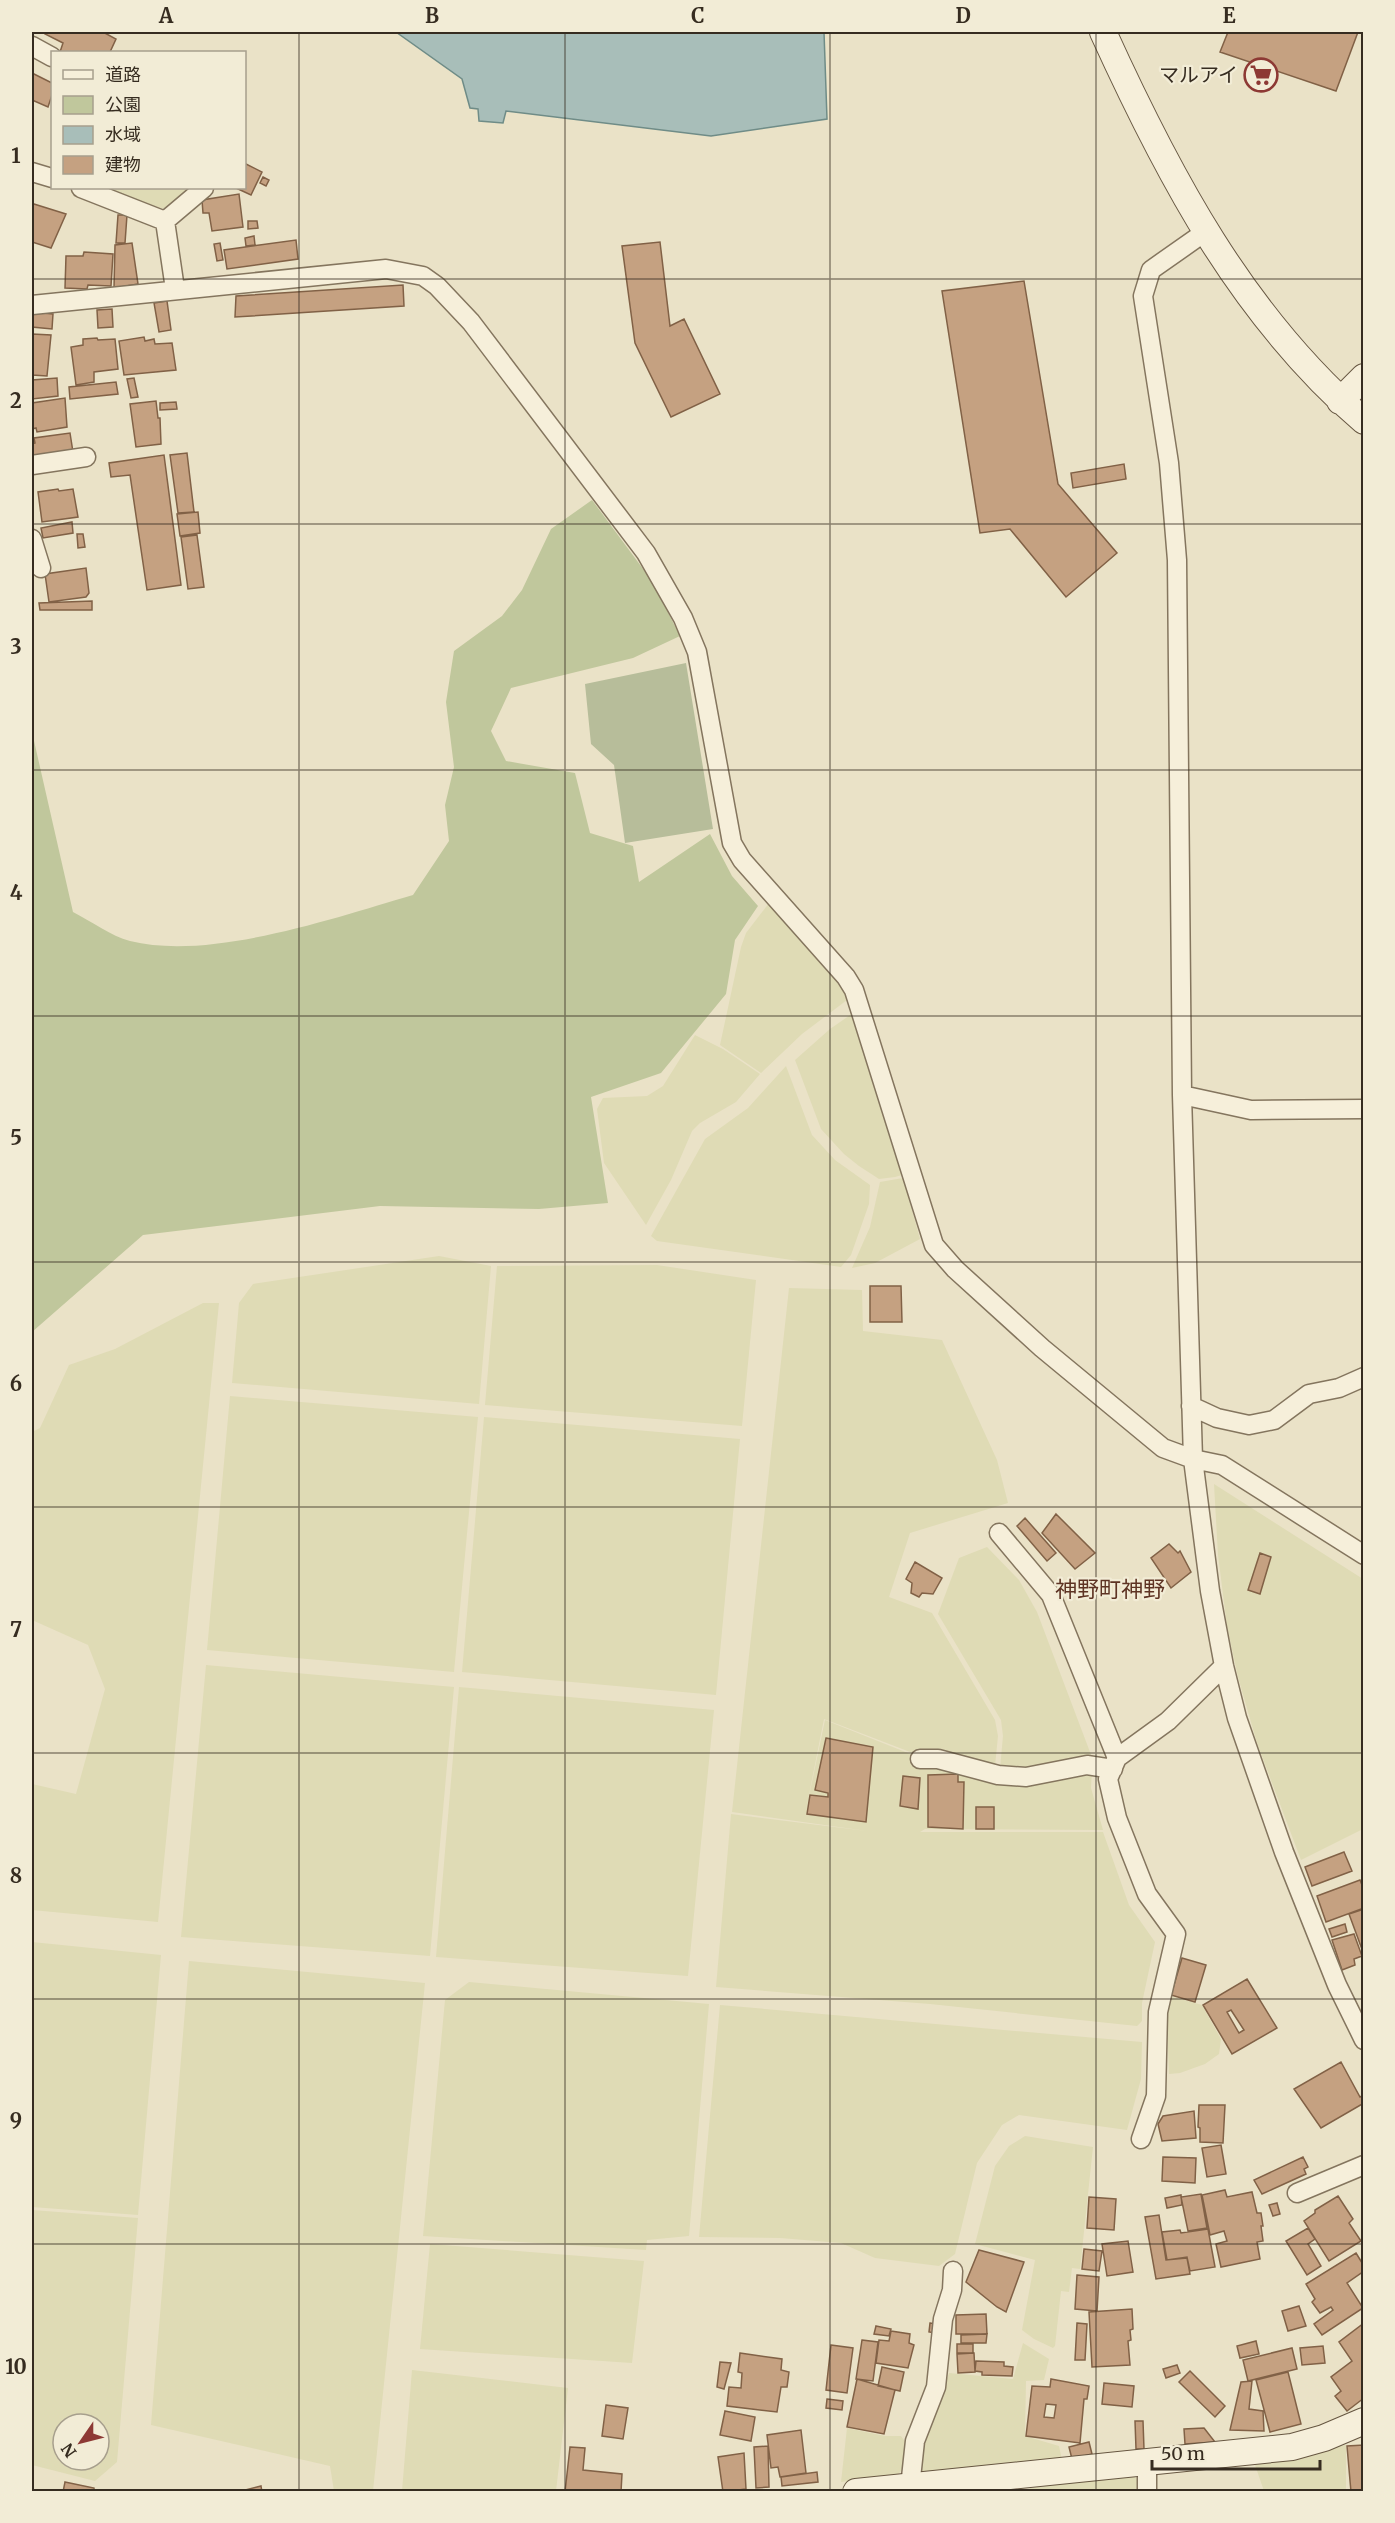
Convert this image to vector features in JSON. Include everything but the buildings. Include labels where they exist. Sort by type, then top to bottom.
[{"type":"main road","points":[[1103,32],[1149,132],[1205,232],[1272,324],[1340,401],[1364,421]]},
{"type":"main road","points":[[1340,401],[1364,377]]},
{"type":"main road","points":[[856,2492],[1147,2460],[1292,2447],[1324,2438],[1364,2421]]},
{"type":"street","points":[[32,46],[51,56]]},
{"type":"street","points":[[32,172],[51,178]]},
{"type":"street","points":[[84,189],[165,221]]},
{"type":"street","points":[[165,221],[203,189]]},
{"type":"street","points":[[165,221],[175,289]]},
{"type":"street","points":[[1205,232],[1151,270],[1143,296],[1169,463],[1177,560],[1182,1095],[1193,1459],[1210,1591],[1224,1666],[1237,1718],[1284,1852],[1337,1985],[1360,2021],[1364,2040]]},
{"type":"street","points":[[32,305],[387,269],[423,276],[437,286],[471,322],[646,553],[683,618],[697,652],[732,843],[742,861],[846,977],[854,990],[934,1245],[955,1269],[1050,1355],[1163,1448],[1193,1459],[1222,1465],[1364,1555]]},
{"type":"street","points":[[32,465],[86,457]]},
{"type":"street","points":[[32,538],[41,568]]},
{"type":"street","points":[[1182,1095],[1251,1110],[1364,1109]]},
{"type":"street","points":[[1191,1406],[1218,1418],[1249,1425],[1274,1420],[1309,1394],[1339,1388],[1364,1377]]},
{"type":"street","points":[[999,1533],[1051,1595],[1115,1763]]},
{"type":"street","points":[[1141,2139],[1156,2096],[1158,2012],[1176,1934],[1147,1894],[1117,1818],[1108,1779],[1115,1763],[1168,1721],[1224,1666]]},
{"type":"street","points":[[920,1759],[938,1759],[998,1774],[1026,1777],[1088,1765],[1115,1763]]},
{"type":"street","points":[[1297,2193],[1364,2165]]},
{"type":"street","points":[[910,2487],[915,2440],[936,2387],[941,2329],[952,2290],[953,2271]]},
{"type":"street","points":[[1147,2460],[1147,2492]]},
{"type":"shaded area","points":[[101,189],[192,189],[168,210]]},
{"type":"shaded area","points":[[769,903],[844,984],[851,997],[802,1034],[761,1073],[720,1045],[741,947],[746,933]]},
{"type":"shaded area","points":[[856,1011],[902,1175],[895,1177],[879,1179],[844,1154],[821,1129],[795,1060],[830,1029]]},
{"type":"shaded area","points":[[695,1035],[723,1049],[760,1074],[736,1102],[700,1123],[692,1131],[671,1180],[646,1225],[604,1163],[597,1109],[603,1098],[647,1096],[663,1086]]},
{"type":"shaded area","points":[[786,1066],[812,1135],[835,1160],[870,1185],[869,1204],[851,1255],[841,1267],[657,1241],[651,1236],[705,1139],[748,1108]]},
{"type":"shaded area","points":[[903,1178],[920,1239],[875,1263],[852,1268],[870,1227],[880,1182]]},
{"type":"shaded area","points":[[439,1256],[491,1266],[479,1404],[232,1383],[239,1303],[253,1284]]},
{"type":"shaded area","points":[[657,1265],[756,1280],[742,1426],[485,1405],[497,1266]]},
{"type":"shaded area","points":[[789,1288],[862,1290],[863,1331],[942,1340],[997,1460],[1008,1503],[910,1533],[889,1597],[932,1613],[995,1720],[998,1736],[995,1766],[918,1755],[824,1719],[805,1815],[825,1720],[918,1757],[950,1767],[1092,1770],[1091,1788],[1103,1830],[925,1829],[920,1832],[1103,1832],[1129,1905],[1155,1942],[1142,2003],[1142,2021],[1137,2026],[930,2004],[716,1987],[731,1814],[867,1831],[732,1812]]},
{"type":"shaded area","points":[[203,1303],[219,1303],[158,1922],[32,1910],[32,1784],[76,1794],[105,1689],[88,1645],[32,1620],[32,1432],[40,1428],[69,1365],[115,1349]]},
{"type":"shaded area","points":[[230,1396],[478,1417],[454,1672],[207,1650]]},
{"type":"shaded area","points":[[484,1417],[740,1439],[716,1695],[462,1672]]},
{"type":"shaded area","points":[[1214,1484],[1363,1579],[1363,1829],[1301,1860],[1257,1743],[1238,1677],[1227,1626],[1218,1555]]},
{"type":"shaded area","points":[[987,1547],[1019,1580],[1037,1612],[1093,1760],[1028,1771],[1000,1769],[1003,1736],[1001,1720],[938,1614],[959,1558]]},
{"type":"shaded area","points":[[206,1665],[454,1687],[430,1956],[181,1937]]},
{"type":"shaded area","points":[[459,1687],[714,1710],[688,1976],[436,1957]]},
{"type":"shaded area","points":[[32,1942],[161,1955],[138,2215],[32,2207]]},
{"type":"shaded area","points":[[189,1961],[425,1983],[373,2491],[334,2491],[330,2466],[151,2425]]},
{"type":"shaded area","points":[[469,1982],[709,2004],[689,2236],[647,2240],[646,2250],[423,2236],[445,2000]]},
{"type":"shaded area","points":[[1166,1995],[1202,2005],[1221,2039],[1219,2054],[1205,2064],[1180,2073],[1169,2074]]},
{"type":"shaded area","points":[[720,2005],[1142,2042],[1141,2079],[1127,2130],[1019,2115],[1002,2125],[977,2163],[955,2254],[939,2266],[875,2258],[841,2243],[780,2238],[699,2237]]},
{"type":"shaded area","points":[[1025,2136],[1093,2147],[1080,2269],[1072,2268],[1069,2292],[1061,2291],[1053,2348],[1022,2330],[1035,2260],[975,2244],[995,2166],[1009,2146]]},
{"type":"shaded area","points":[[32,2210],[138,2218],[117,2462],[111,2467],[111,2412],[51,2412],[51,2470],[32,2465]]},
{"type":"shaded area","points":[[430,2244],[644,2261],[632,2363],[420,2349]]},
{"type":"shaded area","points":[[1023,2343],[1049,2359],[1044,2380],[1026,2381],[1025,2436],[1059,2446],[1062,2460],[919,2474],[924,2443],[949,2373],[1013,2379]]},
{"type":"shaded area","points":[[412,2370],[568,2388],[556,2491],[402,2491]]},
{"type":"shaded area","points":[[847,2428],[885,2436],[901,2436],[906,2443],[904,2466],[898,2475],[841,2482]]},
{"type":"shaded area","points":[[1346,2445],[1346,2491],[1264,2491],[1254,2462]]},
{"type":"shaded area","points":[[60,2472],[105,2472],[95,2481]]},
{"type":"shaded area","points":[[1132,2475],[1141,2482],[1141,2491],[1029,2492],[1030,2488]]},
{"type":"green space","points":[[592,500],[652,581],[680,636],[633,658],[511,688],[491,731],[506,761],[575,773],[590,833],[633,846],[639,882],[710,834],[732,876],[758,906],[735,940],[726,994],[661,1073],[591,1097],[608,1203],[539,1209],[380,1206],[143,1235],[32,1332],[32,732],[73,912],[116,936],[130,941],[162,946],[234,941],[310,925],[413,895],[449,841],[445,805],[454,767],[446,702],[454,651],[502,616],[522,590],[551,529]]},
{"type":"green space","points":[[686,663],[713,829],[625,843],[614,765],[591,744],[585,684]]},
{"type":"water","points":[[396,32],[824,32],[827,119],[711,136],[506,111],[503,123],[479,121],[478,109],[470,108],[462,79]]},
{"type":"place","name":"マルアイ","points":[[1261,75]]},
{"type":"district","name":"神野町神野","points":[[1110,1589]]}]
